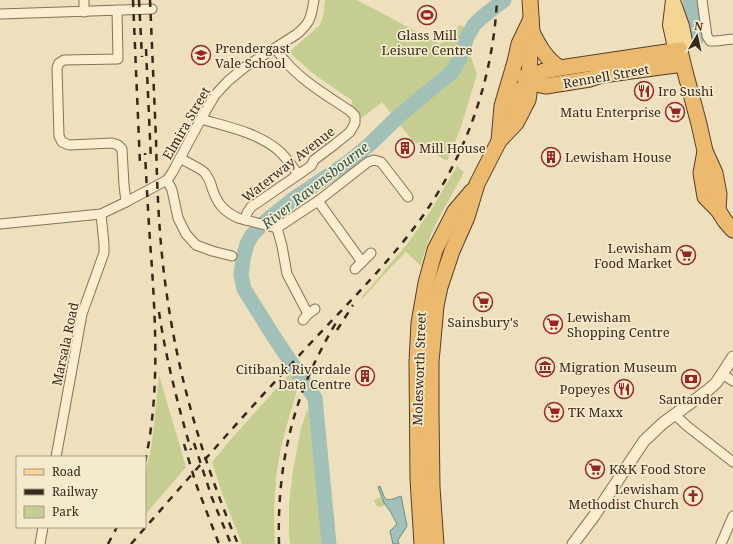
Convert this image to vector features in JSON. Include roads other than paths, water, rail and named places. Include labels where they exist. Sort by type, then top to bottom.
[{"type":"highway","name":"Rennell Street","points":[[530,0],[530,82]]},
{"type":"highway","name":"Rennell Street","points":[[515,62],[519,44],[531,23]]},
{"type":"highway","name":"Rennell Street","points":[[531,23],[546,57],[554,65],[560,68]]},
{"type":"highway","name":"Rennell Street","points":[[530,82],[540,86],[552,86],[590,79],[682,57]]},
{"type":"highway","name":"Rennell Street","points":[[530,82],[544,71],[560,68],[682,57]]},
{"type":"highway","points":[[682,57],[705,152],[715,173],[719,194],[718,210],[733,230]]},
{"type":"highway","points":[[500,124],[521,90],[530,82],[520,74],[515,62]]},
{"type":"highway","name":"Molesworth Street","points":[[499,140],[502,106],[515,62]]},
{"type":"highway","name":"Molesworth Street","points":[[436,544],[432,487],[431,412],[432,356],[436,306],[445,268],[467,216],[477,184],[499,140],[516,123],[528,100],[530,82]]},
{"type":"highway","name":"Molesworth Street","points":[[422,544],[418,479],[417,382],[419,323],[422,300],[435,250],[455,211],[477,184]]},
{"type":"main road","points":[[673,1],[682,26],[685,41],[682,57]]},
{"type":"street","points":[[84,0],[84,12]]},
{"type":"street","name":"Elmira Street","points":[[0,224],[101,214],[167,180],[215,95],[228,81],[245,68],[297,34],[305,27],[311,17],[314,0]]},
{"type":"street","points":[[702,0],[707,36],[710,40],[716,41],[733,39]]},
{"type":"street","points":[[0,14],[152,9]]},
{"type":"street","points":[[117,10],[118,58],[64,60],[59,63],[57,68],[59,136],[62,142],[69,144],[112,143],[118,145],[122,149],[126,202]]},
{"type":"street","name":"Waterway Avenue","points":[[245,220],[251,207],[311,166],[314,160],[350,132],[355,123],[355,116],[350,111],[294,70],[285,61],[276,48]]},
{"type":"street","points":[[201,119],[231,127],[258,137],[279,151],[298,174]]},
{"type":"street","points":[[180,158],[205,173],[221,207],[232,216],[261,225],[274,227],[318,201],[368,162],[374,160],[380,162],[408,196]]},
{"type":"street","points":[[167,180],[172,190],[178,218],[186,234],[196,245],[232,256]]},
{"type":"street","points":[[318,201],[362,262]]},
{"type":"street","name":"Marsala Road","points":[[56,456],[82,314],[104,253],[101,214]]},
{"type":"street","points":[[274,227],[282,246],[288,274],[309,315]]},
{"type":"street","points":[[355,269],[371,253]]},
{"type":"street","points":[[573,544],[644,441],[652,432],[674,414],[716,383],[733,356]]},
{"type":"street","points":[[722,374],[733,381]]},
{"type":"street","points":[[674,414],[733,462]]},
{"type":"street","points":[[721,544],[733,516]]},
{"type":"street","points":[[40,544],[43,528]]},
{"type":"water","points":[[380,486],[385,498],[389,500],[401,496],[407,526],[398,540],[399,544],[393,544],[390,531],[397,524],[384,503],[378,487]]},
{"type":"waterway","name":"River Ravensbourne","points":[[329,544],[315,398],[244,289],[241,275],[247,244],[252,235],[267,220],[292,200],[347,163],[369,145],[401,114],[452,72],[459,60],[467,37],[474,25],[504,0]]},
{"type":"waterway","points":[[690,0],[697,38]]},
{"type":"railway","points":[[133,0],[140,164]]},
{"type":"railway","points":[[139,0],[142,57]]},
{"type":"railway","points":[[150,0],[159,214],[166,289],[171,322],[177,354],[193,419],[225,513],[238,544]]},
{"type":"railway","points":[[146,527],[253,405],[386,262],[432,203],[448,176],[473,120],[489,61],[497,0]]},
{"type":"railway","points":[[146,49],[151,161]]},
{"type":"railway","points":[[145,153],[155,341],[153,414],[146,456]]},
{"type":"railway","points":[[337,330],[353,305]]},
{"type":"railway","points":[[159,312],[173,382],[191,450]]},
{"type":"railway","points":[[279,544],[280,494],[287,444],[293,420],[310,373],[337,321]]},
{"type":"railway","points":[[194,443],[212,498],[231,544]]},
{"type":"railway","points":[[184,444],[196,484],[219,544]]},
{"type":"railway","points":[[108,544],[116,528]]},
{"type":"railway","points":[[131,544],[145,528]]},
{"type":"place","name":"Glass Mill Leisure Centre","points":[[427,15]]},
{"type":"place","name":"Prendergast Vale School","points":[[201,55]]},
{"type":"place","name":"Iro Sushi","points":[[644,91]]},
{"type":"place","name":"Matu Enterprise","points":[[675,112]]},
{"type":"place","name":"Mill House","points":[[405,148]]},
{"type":"place","name":"Lewisham House","points":[[551,157]]},
{"type":"place","name":"Lewisham Food Market","points":[[686,255]]},
{"type":"place","name":"Sainsbury's","points":[[483,302]]},
{"type":"place","name":"Lewisham Shopping Centre","points":[[553,324]]},
{"type":"place","name":"Migration Museum","points":[[545,367]]},
{"type":"place","name":"Citibank Riverdale Data Centre","points":[[365,376]]},
{"type":"place","name":"Santander","points":[[691,379]]},
{"type":"place","name":"Popeyes","points":[[624,389]]},
{"type":"place","name":"TK Maxx","points":[[554,412]]},
{"type":"place","name":"K&K Food Store","points":[[595,469]]},
{"type":"place","name":"Lewisham Methodist Church","points":[[693,496]]}]
